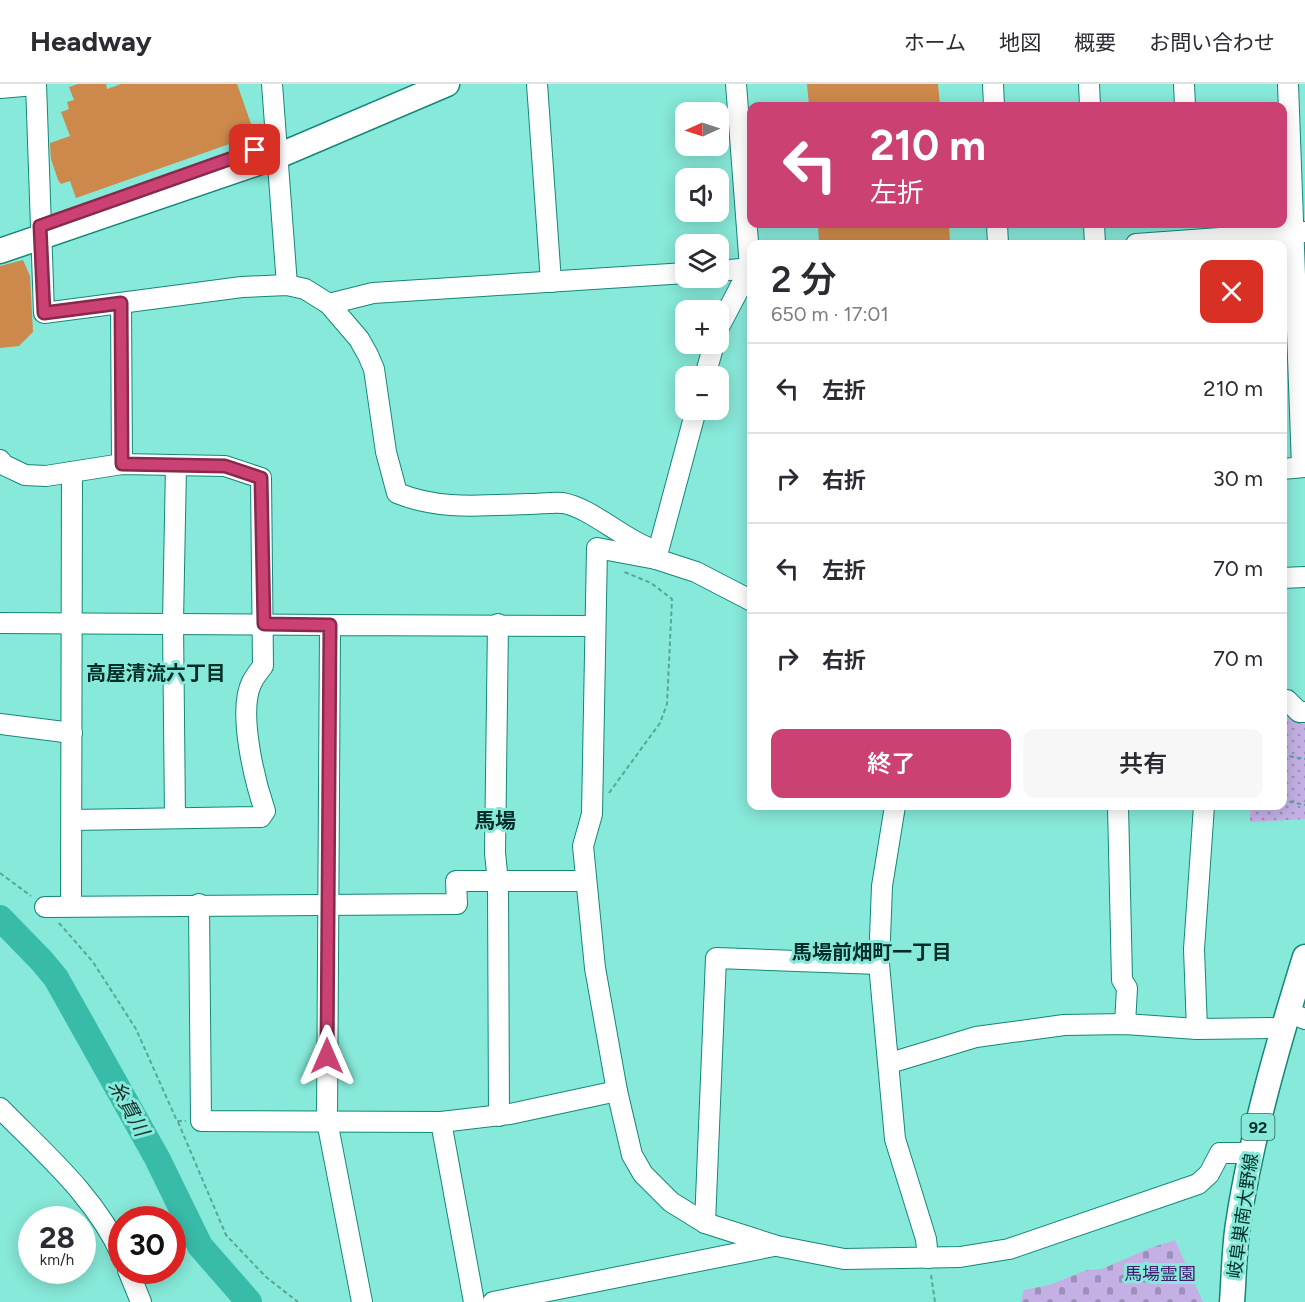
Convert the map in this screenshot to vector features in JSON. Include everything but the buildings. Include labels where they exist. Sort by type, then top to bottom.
[{"type":"main road","points":[[277,149],[412,84]]},
{"type":"main road","points":[[0,251],[40,233],[277,149],[447,84]]},
{"type":"main road","points":[[0,238],[40,233]]},
{"type":"main road","name":"岐阜巣南大野線","points":[[1232,1302],[1238,1225],[1251,1153],[1292,1020],[1305,957]]},
{"type":"street","points":[[272,84],[287,285]]},
{"type":"street","points":[[537,84],[551,282]]},
{"type":"street","points":[[736,84],[747,219]]},
{"type":"street","points":[[993,84],[994,102]]},
{"type":"street","points":[[1089,84],[1090,102]]},
{"type":"street","points":[[1184,84],[1185,102]]},
{"type":"street","points":[[1288,84],[1299,232],[1296,468]]},
{"type":"street","points":[[0,88],[35,85],[44,313],[242,287],[287,285],[305,289],[329,304],[359,339],[374,369],[386,453],[398,493],[418,501],[445,507],[564,503],[603,522],[658,555],[747,598]]},
{"type":"street","points":[[1164,240],[1191,236],[1299,232]]},
{"type":"street","points":[[729,270],[747,268]]},
{"type":"street","points":[[329,304],[373,293],[675,274]]},
{"type":"street","points":[[729,309],[747,275]]},
{"type":"street","points":[[121,303],[122,464]]},
{"type":"street","points":[[658,555],[693,420]]},
{"type":"street","points":[[0,460],[4,465],[26,475],[72,472],[122,464],[225,466],[261,478],[263,666],[251,683],[246,720],[257,788],[265,811],[261,817],[72,820]]},
{"type":"street","points":[[175,818],[173,622],[176,466]]},
{"type":"street","points":[[71,906],[72,472]]},
{"type":"street","points":[[658,555],[597,548],[592,814],[583,846],[595,968],[617,1091],[632,1155],[643,1174],[672,1202],[705,1223],[777,1246],[843,1259],[960,1257],[1009,1249],[1198,1184],[1209,1174],[1220,1153],[1251,1153]]},
{"type":"street","points":[[1287,578],[1305,577]]},
{"type":"street","points":[[0,623],[173,622],[595,626]]},
{"type":"street","points":[[498,624],[495,853],[498,882],[499,1116]]},
{"type":"street","points":[[330,625],[327,1121],[362,1302]]},
{"type":"street","points":[[1287,700],[1299,712],[1305,712]]},
{"type":"street","points":[[0,724],[72,733]]},
{"type":"street","points":[[894,810],[882,886],[879,964],[890,1063],[895,1139],[926,1239],[928,1258]]},
{"type":"street","points":[[1118,810],[1122,980],[1127,988],[1125,1024]]},
{"type":"street","points":[[1197,1029],[1195,939],[1204,810]]},
{"type":"street","points":[[45,907],[328,903],[457,904],[456,881],[585,880]]},
{"type":"street","points":[[199,904],[201,1121],[441,1122],[499,1116],[617,1091]]},
{"type":"street","points":[[705,1223],[716,958],[879,964]]},
{"type":"street","points":[[890,1063],[976,1037],[1064,1025],[1125,1024],[1197,1029],[1292,1020]]},
{"type":"street","points":[[0,1108],[80,1190],[108,1231]]},
{"type":"street","points":[[441,1122],[474,1302]]},
{"type":"street","points":[[494,1302],[777,1246]]},
{"type":"street","points":[[134,1284],[141,1302]]},
{"type":"path","points":[[592,814],[660,723],[667,704],[672,599],[651,583],[597,560]]},
{"type":"path","points":[[1287,756],[1305,759]]},
{"type":"path","points":[[1287,801],[1305,805]]},
{"type":"path","points":[[0,873],[45,907],[93,962],[136,1029],[226,1236],[266,1277],[298,1302]]},
{"type":"path","points":[[177,1121],[201,1121]]},
{"type":"path","points":[[928,1258],[935,1302]]},
{"type":"green space","points":[[1287,709],[1305,716],[1305,819],[1250,822],[1250,810],[1287,810]]},
{"type":"green space","name":"馬場霊園","points":[[1175,1240],[1203,1302],[1021,1302],[1024,1290],[1049,1285],[1087,1270],[1102,1269]]},
{"type":"waterway","name":"糸貫川","points":[[0,918],[56,978],[157,1158],[200,1246],[249,1302]]},
{"type":"district","name":"高屋清流六丁目","points":[[156,673]]},
{"type":"district","name":"馬場","points":[[495,820]]},
{"type":"district","name":"馬場前畑町一丁目","points":[[872,952]]},
{"type":"route","points":[[255,150],[40,226],[44,313],[121,303],[122,464],[225,466],[261,478],[264,624],[330,625],[327,1056]]}]
